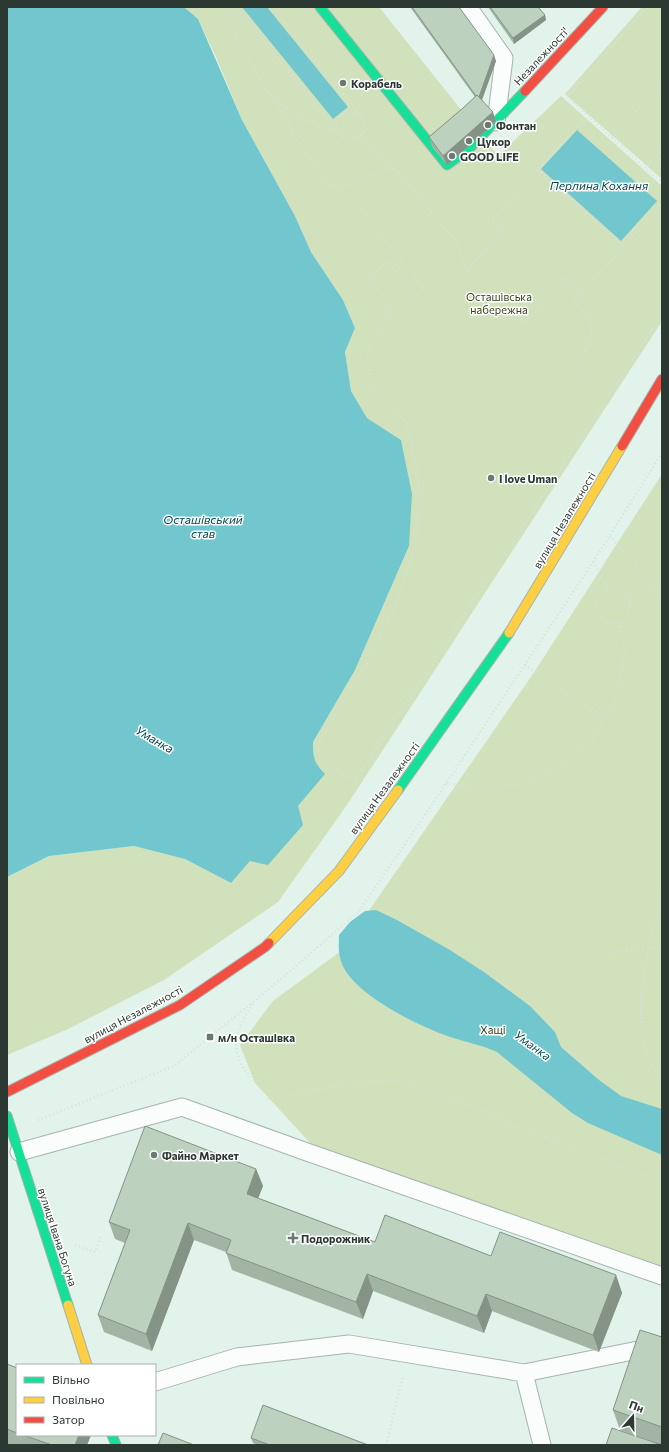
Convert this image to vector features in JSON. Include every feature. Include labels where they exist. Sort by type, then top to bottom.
[{"type":"main road","name":"Незалежності'","points":[[320,7],[447,166],[470,148],[496,122],[603,7]]},
{"type":"main road","name":"вулиця Незалежності","points":[[7,1092],[180,1005],[265,947],[339,871],[505,640],[662,379]]},
{"type":"main road","name":"вулиця Івана Богуна","points":[[7,1116],[87,1364]]},
{"type":"lane","points":[[468,7],[504,58],[496,122]]},
{"type":"lane","points":[[19,1152],[182,1107],[662,1276]]},
{"type":"lane","points":[[156,1382],[237,1357],[349,1344],[524,1372],[638,1350],[662,1348]]},
{"type":"lane","points":[[524,1372],[542,1445]]},
{"type":"path","points":[[223,7],[245,53],[268,92],[286,117],[293,134],[328,184],[335,188],[344,187],[385,168],[395,169]]},
{"type":"path","points":[[236,7],[338,133],[344,138],[351,140],[357,138],[361,135],[364,126],[363,119],[357,114],[272,7]]},
{"type":"path","points":[[647,7],[567,97],[662,182]]},
{"type":"path","points":[[612,138],[662,83]]},
{"type":"path","points":[[268,92],[293,114],[308,122],[338,133]]},
{"type":"path","points":[[338,133],[336,127],[337,120],[343,114],[350,112],[357,114]]},
{"type":"path","points":[[467,272],[502,231],[492,220],[587,116]]},
{"type":"path","points":[[361,135],[395,169],[455,240],[467,272],[526,323],[566,278],[582,294]]},
{"type":"path","points":[[645,168],[662,149]]},
{"type":"path","points":[[538,170],[624,246]]},
{"type":"path","points":[[609,394],[576,366],[591,341],[591,327],[587,316],[575,301],[662,203]]},
{"type":"path","points":[[358,205],[424,289],[415,298],[388,261],[369,278],[392,310],[375,337],[367,355],[370,378],[379,399],[406,421],[419,479],[416,544],[393,610],[368,664],[320,740],[319,754],[323,762],[336,771],[355,780],[662,314]]},
{"type":"path","points":[[601,550],[662,453]]},
{"type":"path","points":[[610,536],[647,579],[662,602]]},
{"type":"path","points":[[593,562],[608,589]]},
{"type":"path","points":[[614,588],[619,590],[627,596],[629,601],[629,612],[626,617],[611,623],[601,618],[597,613],[596,607],[599,596],[608,589],[614,588]]},
{"type":"path","points":[[446,783],[468,787],[514,786],[557,769],[593,739],[616,699],[625,654],[618,621]]},
{"type":"path","points":[[368,664],[375,668]]},
{"type":"path","points":[[525,665],[558,689],[605,717]]},
{"type":"path","points":[[662,892],[644,969],[642,997],[642,1026],[646,1054],[656,1073],[662,1079]]},
{"type":"path","points":[[604,957],[627,951],[662,948]]},
{"type":"path","points":[[254,1002],[244,1017],[236,1040],[240,1062],[254,1083]]},
{"type":"path","points":[[268,1099],[334,1086],[365,1082],[397,1081],[411,1084],[480,1110],[538,1135],[662,1181]]},
{"type":"path","points":[[73,1244],[95,1252],[101,1236]]},
{"type":"path","points":[[386,1445],[408,1354]]},
{"type":"green space","name":"Осташівська набережна","points":[[184,7],[379,7],[498,156],[561,96],[662,186],[662,321],[349,802],[278,902],[164,980],[68,1029],[7,1055],[7,877],[49,856],[134,846],[185,859],[231,883],[324,774],[315,760],[313,742],[355,670],[409,546],[401,440],[367,418],[351,391],[345,352],[355,328],[343,300],[311,252],[295,216],[242,120],[216,57],[198,19]]},
{"type":"green space","points":[[642,7],[662,7],[662,179],[565,94]]},
{"type":"green space","name":"Хащі","points":[[662,474],[662,1266],[312,1145],[255,1083],[240,1045],[273,1001],[341,951],[535,671]]},
{"type":"water","name":"Осташівський став","points":[[7,7],[184,7],[198,19],[242,120],[295,216],[311,252],[343,300],[355,328],[345,352],[351,391],[367,418],[401,440],[412,494],[409,546],[355,670],[313,742],[315,760],[325,774],[298,806],[303,825],[268,865],[250,861],[231,883],[185,859],[134,846],[49,856],[7,877]]},
{"type":"water","points":[[242,7],[267,7],[348,107],[333,119]]},
{"type":"water","name":"Перлина Кохання","points":[[577,130],[657,201],[621,241],[541,169]]},
{"type":"water","name":"Уманка","points":[[376,910],[450,950],[484,972],[530,1006],[555,1032],[561,1047],[599,1080],[621,1096],[662,1109],[662,1155],[588,1123],[572,1113],[497,1052],[429,1029],[398,1014],[367,993],[354,981],[345,969],[339,954],[339,935],[350,922],[365,911]]},
{"type":"building","points":[[412,7],[459,7],[494,55],[479,97],[477,95],[476,96]]},
{"type":"building","points":[[490,7],[538,7],[545,15],[513,38]]},
{"type":"building","points":[[477,95],[493,112],[443,156],[429,137]]},
{"type":"building","points":[[145,1126],[256,1169],[247,1194],[375,1242],[385,1215],[491,1256],[500,1232],[616,1275],[593,1335],[486,1294],[477,1316],[367,1274],[356,1302],[226,1253],[231,1240],[188,1223],[146,1334],[98,1315],[130,1230],[109,1222]]},
{"type":"building","points":[[640,1330],[662,1337],[662,1427],[613,1410]]},
{"type":"building","points":[[7,1364],[16,1368],[16,1433],[7,1429]]},
{"type":"building","points":[[263,1405],[368,1445],[270,1445],[251,1438]]},
{"type":"building","points":[[612,1428],[662,1445],[606,1445]]},
{"type":"building","points":[[163,1433],[194,1445],[158,1445]]},
{"type":"building","points":[[26,1436],[79,1436],[75,1445],[52,1445]]},
{"type":"traffic: fast","points":[[320,7],[447,165],[470,148],[525,91]]},
{"type":"traffic: fast","points":[[398,790],[509,633]]},
{"type":"traffic: fast","points":[[7,1116],[68,1305]]},
{"type":"traffic: fast","points":[[112,1436],[116,1445]]},
{"type":"traffic: slow","points":[[509,633],[622,446]]},
{"type":"traffic: slow","points":[[269,943],[339,871],[398,790]]},
{"type":"traffic: slow","points":[[68,1305],[87,1364]]},
{"type":"traffic: jam","points":[[525,91],[603,7]]},
{"type":"traffic: jam","points":[[622,446],[662,379]]},
{"type":"traffic: jam","points":[[7,1092],[180,1005],[269,943]]},
{"type":"place","name":"Корабель","points":[[343,83]]},
{"type":"place","name":"Фонтан","points":[[488,125]]},
{"type":"place","name":"Цукор","points":[[469,141]]},
{"type":"place","name":"GOOD LIFE","points":[[452,156]]},
{"type":"place","name":"I love Uman","points":[[491,478]]},
{"type":"place","name":"м/н Осташівка","points":[[210,1037]]},
{"type":"place","name":"Файно Маркет","points":[[154,1155]]},
{"type":"place","name":"Подорожник","points":[[293,1238]]}]
